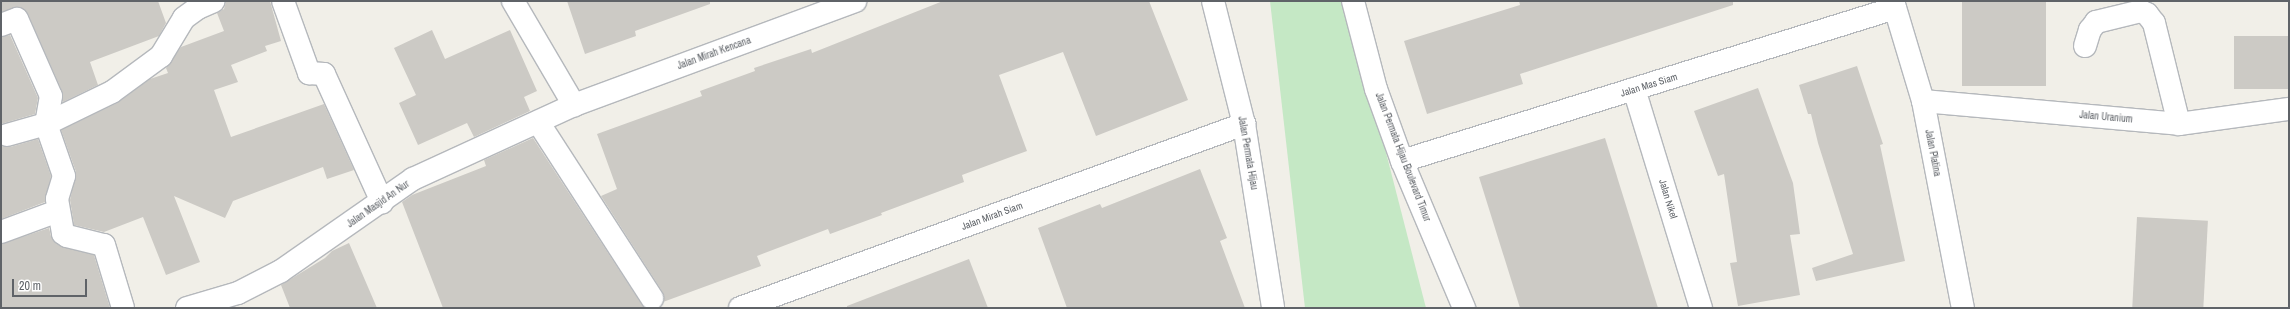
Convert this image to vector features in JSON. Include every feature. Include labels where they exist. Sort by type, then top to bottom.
[{"type":"street","points":[[7,135],[46,124],[112,92],[153,64],[161,56],[184,18],[198,8],[214,1]]},
{"type":"street","points":[[282,1],[309,73],[324,74],[382,202]]},
{"type":"street","points":[[513,1],[574,105]]},
{"type":"street","name":"Jalan Mirah Kencana","points":[[574,105],[855,1]]},
{"type":"street","name":"Jalan Permata Hijau","points":[[1213,1],[1244,124],[1273,308]]},
{"type":"street","name":"Jalan Permata Hijau Boulevard Timur","points":[[1353,1],[1376,89],[1402,161],[1464,308]]},
{"type":"street","name":"Jalan Mas Siam","points":[[1402,161],[1634,89],[1894,4]]},
{"type":"street","name":"Jalan Platina","points":[[1894,4],[1923,101],[1963,308]]},
{"type":"street","points":[[2085,46],[2090,30],[2096,22],[2141,11],[2147,14],[2154,23],[2179,124]]},
{"type":"street","points":[[1,25],[18,19],[51,96],[46,124],[64,176],[57,199],[58,211],[65,236],[104,245],[123,308]]},
{"type":"street","name":"Jalan Nikel","points":[[1634,89],[1701,308]]},
{"type":"street","name":"Jalan Uranium","points":[[1923,101],[2179,124],[2289,110]]},
{"type":"street","name":"Jalan Masjid An Nur","points":[[187,308],[238,293],[281,271],[413,179],[574,105]]},
{"type":"street","points":[[538,122],[652,298]]},
{"type":"street","name":"Jalan Mirah Siam","points":[[740,308],[1244,124]]},
{"type":"street","points":[[1,232],[58,211]]},
{"type":"green space","points":[[1270,1],[1347,1],[1426,308],[1305,308]]},
{"type":"building","points":[[1,1],[158,1],[166,23],[159,36],[90,62],[98,85],[63,102],[62,91],[28,14],[18,7],[1,12]]},
{"type":"building","points":[[226,1],[270,1],[281,41],[265,46],[267,51],[231,65],[238,82],[214,90],[231,137],[324,104],[354,170],[327,179],[323,167],[233,201],[225,218],[174,196],[200,262],[166,275],[143,217],[104,232],[74,225],[70,200],[76,172],[61,130],[117,103],[150,79],[168,73],[166,68],[181,47],[224,31],[217,13],[224,9]]},
{"type":"building","points":[[567,1],[710,1],[710,4],[635,31],[636,36],[585,54]]},
{"type":"building","points":[[943,1],[1149,1],[1188,100],[1096,136],[1063,52],[999,75],[1027,151],[962,175],[964,182],[881,213],[882,215],[830,234],[828,229],[757,256],[761,266],[663,302],[662,291],[601,196],[617,189],[597,134],[702,96],[700,91],[755,71],[754,68],[811,49],[812,53]]},
{"type":"building","points":[[1519,1],[1733,1],[1733,5],[1520,74],[1523,84],[1427,114],[1404,41],[1520,5]]},
{"type":"building","points":[[1962,1],[2046,1],[2046,86],[1962,86]]},
{"type":"building","points":[[432,30],[445,59],[510,30],[537,91],[524,97],[530,111],[474,137],[467,123],[418,145],[399,103],[416,95],[394,48]]},
{"type":"building","points":[[10,35],[38,98],[35,114],[1,124],[1,37]]},
{"type":"building","points":[[2234,36],[2289,36],[2289,89],[2234,89]]},
{"type":"building","points":[[1857,66],[1883,144],[1880,145],[1905,261],[1816,281],[1812,268],[1853,254],[1818,143],[1811,114],[1808,114],[1799,85]]},
{"type":"building","points":[[1758,88],[1793,183],[1800,234],[1790,235],[1800,295],[1738,306],[1730,263],[1737,262],[1724,174],[1718,176],[1694,111]]},
{"type":"building","points":[[533,138],[645,308],[443,308],[402,202],[412,195],[486,166],[484,160]]},
{"type":"building","points":[[1605,138],[1658,308],[1520,308],[1479,177]]},
{"type":"building","points":[[38,139],[51,176],[45,202],[1,219],[1,146],[10,147]]},
{"type":"building","points":[[1200,169],[1227,238],[1220,241],[1245,308],[1067,308],[1038,228],[1100,204],[1102,208]]},
{"type":"building","points":[[2137,217],[2208,221],[2203,308],[2132,308]]},
{"type":"building","points":[[49,228],[51,236],[60,246],[94,255],[110,308],[1,308],[1,244]]},
{"type":"building","points":[[349,243],[377,308],[290,308],[281,285],[325,258],[332,251]]},
{"type":"building","points":[[969,259],[988,308],[847,308],[847,306]]}]
